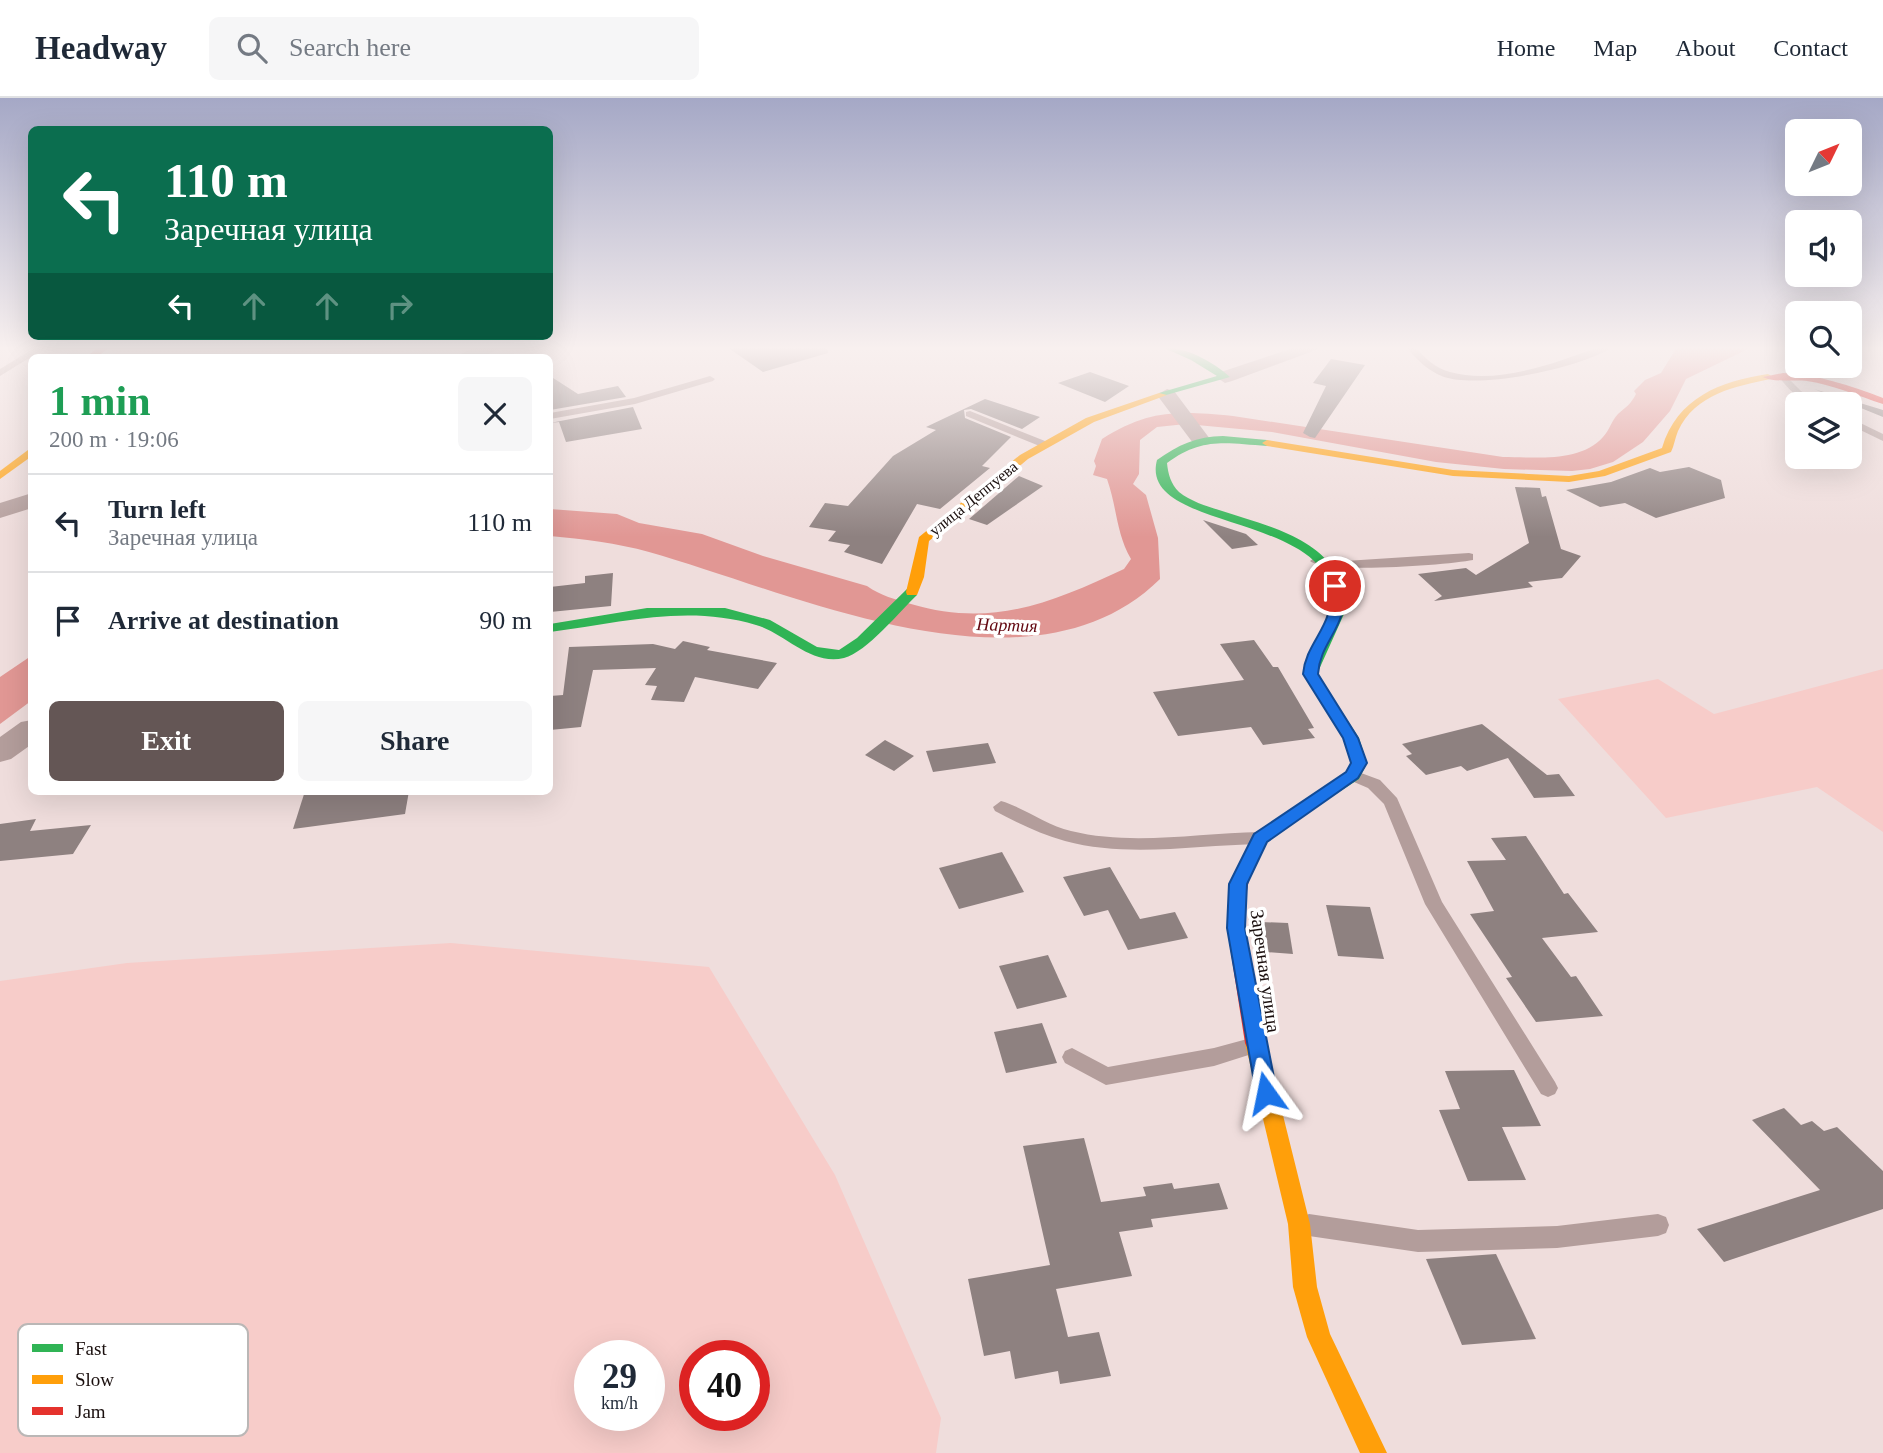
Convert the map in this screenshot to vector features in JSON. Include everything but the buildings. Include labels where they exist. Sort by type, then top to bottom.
[{"type":"street","name":"улица Деппуева","points":[[553,628],[647,612],[700,610],[752,618],[803,647],[823,653],[842,653],[862,641],[917,584],[920,575],[918,553],[929,533],[1024,457],[1102,415],[1117,410]]},
{"type":"street","points":[[1180,410],[1197,434]]},
{"type":"street","points":[[1260,838],[1353,775],[1359,763],[1358,752],[1310,674],[1311,663],[1330,633],[1338,601],[1335,586],[1316,562],[1286,538],[1262,526],[1189,503],[1171,491],[1163,477],[1161,462],[1197,434],[1288,444],[1453,472],[1569,479],[1601,474],[1667,450],[1674,427],[1690,410]]},
{"type":"street","points":[[0,476],[28,453]]},
{"type":"street","points":[[0,510],[28,501]]},
{"type":"street","points":[[0,752],[28,732]]},
{"type":"street","name":"Заречная улица","points":[[1260,838],[1238,884],[1235,905],[1236,928],[1255,1044],[1299,1224],[1305,1287],[1319,1337],[1374,1453]]},
{"type":"lane","points":[[553,415],[583,410]]},
{"type":"lane","points":[[970,414],[1046,444]]},
{"type":"lane","points":[[1862,427],[1883,438]]},
{"type":"lane","points":[[1316,562],[1345,565],[1469,557]]},
{"type":"lane","points":[[1353,775],[1374,784],[1391,802],[1434,904],[1548,1088]]},
{"type":"lane","points":[[1001,807],[1041,830],[1095,842],[1149,846],[1210,838],[1260,838]]},
{"type":"lane","points":[[1072,1057],[1106,1076],[1214,1057],[1255,1044]]},
{"type":"lane","points":[[1299,1224],[1418,1241],[1557,1237],[1658,1225]]},
{"type":"shaded area","points":[[1883,669],[1883,832],[1817,787],[1666,818],[1558,699],[1658,679],[1714,714]]},
{"type":"shaded area","points":[[451,943],[709,967],[835,1175],[941,1418],[936,1453],[0,1453],[0,981],[127,963]]},
{"type":"water","name":"Нартия","points":[[1622,410],[1670,410],[1643,442],[1613,462],[1572,471],[1504,469],[1436,462],[1272,432],[1186,424],[1157,427],[1140,440],[1139,474],[1133,484],[1146,495],[1158,538],[1160,579],[1107,616],[1046,634],[980,637],[911,628],[841,612],[637,549],[553,536],[553,509],[617,514],[639,523],[702,534],[763,556],[867,586],[883,595],[911,604],[940,611],[995,612],[1046,601],[1124,569],[1131,559],[1122,539],[1107,479],[1093,475],[1096,466],[1094,461],[1102,439],[1150,417],[1180,413],[1214,414],[1503,457],[1542,458],[1569,455],[1593,445],[1607,432]]},
{"type":"water","points":[[28,658],[28,703],[0,724],[0,677]]},
{"type":"traffic: fast","points":[[1267,443],[1223,439],[1199,441],[1161,462],[1166,482],[1180,498],[1302,546],[1322,561],[1335,581],[1339,605],[1337,614],[1310,674],[1351,738],[1359,763],[1353,775],[1291,817]]},
{"type":"traffic: fast","points":[[553,628],[647,612],[725,612],[765,623],[814,651],[842,654],[862,641],[912,592]]},
{"type":"traffic: slow","points":[[912,592],[923,540],[1024,457],[1090,420],[1118,410]]},
{"type":"traffic: slow","points":[[1267,443],[1453,473],[1569,479],[1601,474],[1667,450],[1673,431],[1688,410]]},
{"type":"traffic: slow","points":[[0,476],[28,453]]},
{"type":"traffic: slow","points":[[1255,1043],[1299,1224],[1305,1287],[1319,1337],[1374,1453]]},
{"type":"traffic: jam","points":[[1255,1043],[1236,928],[1238,884],[1260,838],[1291,817]]},
{"type":"route","points":[[1266,1093],[1243,976],[1235,905],[1238,884],[1248,858],[1260,838],[1353,775],[1359,763],[1358,752],[1310,674],[1311,663],[1330,633],[1335,619],[1338,601],[1335,586]]}]
